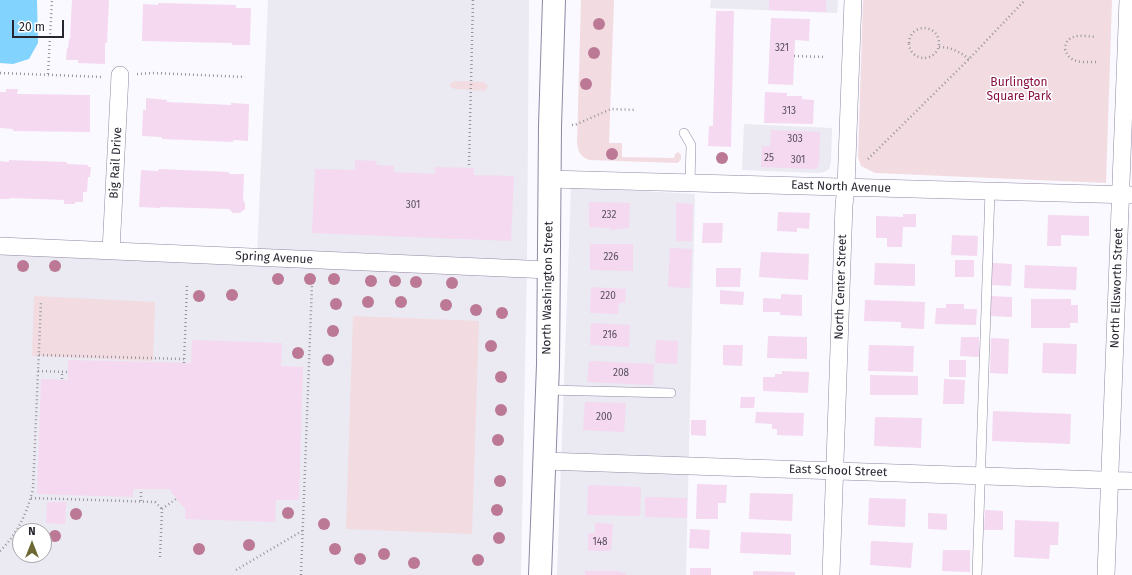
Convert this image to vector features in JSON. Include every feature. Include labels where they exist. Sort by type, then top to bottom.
[{"type":"main road","name":"North Washington Street","points":[[540,575],[547,390],[549,179],[554,0]]},
{"type":"street","name":"North Center Street","points":[[831,575],[853,0]]},
{"type":"street","name":"North Ellsworth Street","points":[[1106,575],[1126,195],[1128,0]]},
{"type":"street","name":"Big Rail Drive","points":[[111,251],[121,75]]},
{"type":"street","name":"East North Avenue","points":[[549,179],[1126,195]]},
{"type":"street","name":"Spring Avenue","points":[[0,246],[549,270]]},
{"type":"street","name":"East School Street","points":[[544,461],[1132,481]]},
{"type":"lane","points":[[684,133],[691,145],[690,183]]},
{"type":"lane","points":[[977,575],[990,191]]},
{"type":"lane","points":[[547,390],[671,392]]},
{"type":"path","points":[[48,74],[52,0]]},
{"type":"path","points":[[469,165],[473,0]]},
{"type":"path","points":[[868,159],[969,59],[1025,0]]},
{"type":"path","points":[[927,28],[938,37],[939,47],[933,55],[929,57],[919,57],[912,51],[909,42],[917,30],[927,28]]},
{"type":"path","points":[[1096,37],[1074,36],[1068,40],[1065,49],[1067,55],[1072,60],[1077,62],[1096,62]]},
{"type":"path","points":[[939,47],[947,47],[959,51],[969,59]]},
{"type":"path","points":[[794,56],[825,57]]},
{"type":"path","points":[[0,73],[96,77],[154,73],[245,77]]},
{"type":"path","points":[[572,126],[611,109],[636,110]]},
{"type":"path","points":[[301,575],[312,284]]},
{"type":"path","points":[[184,363],[187,285]]},
{"type":"path","points":[[0,551],[16,531],[27,511],[33,489],[41,302]]},
{"type":"path","points":[[39,354],[124,357],[164,361],[184,359]]},
{"type":"path","points":[[113,361],[114,357]]},
{"type":"path","points":[[124,357],[124,362]]},
{"type":"path","points":[[38,371],[68,372]]},
{"type":"path","points":[[62,372],[62,379]]},
{"type":"path","points":[[302,394],[308,395]]},
{"type":"path","points":[[300,472],[305,473]]},
{"type":"path","points":[[141,489],[141,501]]},
{"type":"path","points":[[31,498],[77,497],[155,502],[162,509],[160,557]]},
{"type":"path","points":[[162,509],[176,499]]},
{"type":"path","points":[[236,570],[303,530]]},
{"type":"shaded area","points":[[268,0],[529,0],[527,264],[521,575],[0,575],[0,245],[257,256]]},
{"type":"shaded area","points":[[711,0],[838,0],[837,13],[710,8]]},
{"type":"shaded area","points":[[744,124],[832,128],[831,162],[829,169],[824,172],[817,173],[742,170]]},
{"type":"shaded area","points":[[571,187],[695,194],[686,575],[557,575]]},
{"type":"green space","points":[[581,0],[614,0],[609,143],[622,143],[622,157],[674,158],[675,154],[678,152],[681,155],[681,159],[678,163],[589,160],[583,157],[579,152],[577,143]]},
{"type":"green space","name":"Burlington Square Park","points":[[863,0],[1112,0],[1106,183],[875,173],[861,166],[858,157]]},
{"type":"green space","points":[[454,81],[483,82],[488,86],[485,91],[455,89],[451,87],[450,84]]},
{"type":"green space","points":[[34,296],[155,302],[153,361],[32,356]]},
{"type":"green space","points":[[353,316],[479,321],[472,534],[346,529]]},
{"type":"water","points":[[0,0],[37,0],[38,43],[29,59],[13,64],[0,63]]},
{"type":"building","points":[[72,0],[109,0],[107,43],[105,43],[105,64],[78,63],[78,60],[66,60],[67,48],[70,39]]},
{"type":"building","points":[[769,0],[826,0],[826,12],[769,10]]},
{"type":"building","points":[[158,3],[236,5],[236,8],[251,8],[250,45],[232,45],[232,43],[142,41],[143,4],[158,5]]},
{"type":"building","points":[[716,11],[734,11],[731,147],[708,146],[709,126],[713,126]]},
{"type":"building","points":[[771,18],[810,19],[809,41],[795,40],[793,85],[768,84]]},
{"type":"building","points":[[6,89],[18,89],[17,94],[90,95],[90,132],[13,131],[13,129],[0,128],[0,92],[6,92]]},
{"type":"building","points":[[765,92],[787,93],[787,96],[802,96],[802,99],[814,100],[813,124],[764,123]]},
{"type":"building","points":[[146,98],[167,100],[167,102],[231,105],[231,103],[249,104],[248,141],[233,140],[233,142],[162,139],[162,137],[142,136],[143,110],[146,110]]},
{"type":"building","points":[[771,130],[820,132],[818,167],[816,169],[761,167],[762,146],[770,146]]},
{"type":"building","points":[[9,160],[67,162],[67,164],[88,165],[88,167],[91,167],[90,177],[88,177],[87,192],[83,192],[83,202],[64,204],[64,200],[0,199],[0,161],[9,162]]},
{"type":"building","points":[[355,160],[377,161],[376,165],[394,166],[394,172],[435,174],[435,167],[474,168],[474,175],[514,176],[511,241],[312,233],[315,169],[355,170]]},
{"type":"building","points":[[159,169],[244,174],[243,200],[245,203],[245,209],[240,213],[233,213],[229,209],[139,207],[141,170],[158,171]]},
{"type":"building","points":[[589,202],[630,203],[629,228],[610,230],[610,228],[589,227]]},
{"type":"building","points":[[676,203],[693,204],[692,241],[676,241]]},
{"type":"building","points":[[778,212],[810,213],[809,229],[797,228],[797,232],[777,231]]},
{"type":"building","points":[[903,214],[916,214],[916,227],[903,227],[902,247],[887,247],[887,238],[876,238],[876,216],[903,217]]},
{"type":"building","points":[[1048,215],[1089,216],[1089,236],[1061,235],[1061,246],[1047,246]]},
{"type":"building","points":[[703,223],[723,223],[722,243],[702,243]]},
{"type":"building","points":[[952,235],[978,236],[977,256],[951,255]]},
{"type":"building","points":[[590,244],[633,244],[633,271],[590,270]]},
{"type":"building","points":[[670,248],[692,249],[690,288],[668,287]]},
{"type":"building","points":[[761,252],[809,254],[808,280],[759,277]]},
{"type":"building","points":[[955,260],[974,260],[974,277],[955,277]]},
{"type":"building","points":[[875,263],[915,264],[915,286],[874,285]]},
{"type":"building","points":[[992,263],[1012,264],[1011,286],[991,285]]},
{"type":"building","points":[[1025,265],[1077,267],[1076,290],[1024,288]]},
{"type":"building","points":[[716,268],[741,268],[740,287],[716,287]]},
{"type":"building","points":[[591,287],[626,289],[625,303],[619,303],[618,314],[590,313]]},
{"type":"building","points":[[720,290],[744,292],[743,305],[720,304]]},
{"type":"building","points":[[781,294],[802,295],[802,316],[780,315],[780,312],[763,312],[763,298],[781,299]]},
{"type":"building","points":[[991,296],[1012,297],[1012,317],[991,316]]},
{"type":"building","points":[[1031,299],[1071,299],[1071,305],[1078,305],[1078,323],[1070,323],[1070,328],[1031,328]]},
{"type":"building","points":[[865,300],[925,302],[924,329],[901,328],[901,322],[864,321]]},
{"type":"building","points":[[946,304],[964,304],[964,309],[977,309],[976,325],[935,324],[936,308],[946,308]]},
{"type":"building","points":[[591,323],[630,325],[629,347],[590,345]]},
{"type":"building","points":[[768,336],[807,337],[807,359],[767,358]]},
{"type":"building","points":[[961,337],[979,337],[979,357],[960,356]]},
{"type":"building","points":[[991,338],[1009,339],[1008,374],[990,373]]},
{"type":"building","points":[[192,340],[282,343],[281,366],[303,367],[299,500],[276,500],[275,522],[185,519],[185,507],[183,507],[171,492],[171,489],[133,489],[133,497],[37,494],[41,379],[68,380],[68,360],[191,363]]},
{"type":"building","points":[[656,340],[678,341],[677,364],[655,363]]},
{"type":"building","points":[[1043,343],[1077,344],[1076,374],[1042,373]]},
{"type":"building","points":[[723,345],[743,345],[742,366],[723,365]]},
{"type":"building","points":[[869,345],[914,346],[913,372],[868,371]]},
{"type":"building","points":[[949,360],[966,360],[966,377],[949,377]]},
{"type":"building","points":[[589,361],[654,364],[653,385],[587,382]]},
{"type":"building","points":[[782,371],[809,372],[808,393],[763,391],[763,377],[775,377],[775,374],[782,374]]},
{"type":"building","points":[[870,375],[918,376],[918,395],[870,395]]},
{"type":"building","points":[[944,379],[965,380],[964,404],[943,404]]},
{"type":"building","points":[[741,397],[755,397],[754,408],[740,408]]},
{"type":"building","points":[[585,402],[626,403],[624,432],[583,430]]},
{"type":"building","points":[[993,411],[1071,414],[1070,444],[992,441]]},
{"type":"building","points":[[756,412],[804,413],[803,436],[777,435],[777,429],[772,429],[772,424],[755,423]]},
{"type":"building","points":[[875,417],[922,418],[921,448],[874,446]]},
{"type":"building","points":[[691,420],[706,420],[706,436],[691,435]]},
{"type":"building","points":[[697,484],[727,485],[726,503],[718,503],[718,519],[696,519]]},
{"type":"building","points":[[588,485],[641,487],[640,516],[587,515]]},
{"type":"building","points":[[750,493],[793,494],[792,521],[749,519]]},
{"type":"building","points":[[645,497],[687,498],[687,518],[645,517]]},
{"type":"building","points":[[869,498],[906,499],[905,527],[868,525]]},
{"type":"building","points":[[47,502],[66,502],[65,524],[46,523]]},
{"type":"building","points":[[985,510],[1003,511],[1003,530],[984,530]]},
{"type":"building","points":[[928,513],[947,514],[947,530],[928,529]]},
{"type":"building","points":[[1015,520],[1059,522],[1058,545],[1050,545],[1049,559],[1014,557]]},
{"type":"building","points":[[595,523],[613,524],[611,551],[588,551],[588,533],[595,533]]},
{"type":"building","points":[[690,529],[710,530],[709,549],[689,548]]},
{"type":"building","points":[[741,532],[791,534],[791,555],[740,553]]},
{"type":"building","points":[[871,541],[913,543],[911,568],[870,565]]},
{"type":"building","points":[[943,550],[970,550],[970,572],[942,571]]},
{"type":"building","points":[[690,568],[711,568],[711,575],[690,575]]},
{"type":"building","points":[[585,571],[619,571],[626,573],[626,575],[585,575]]},
{"type":"building","points":[[753,571],[795,572],[795,575],[753,575]]}]
